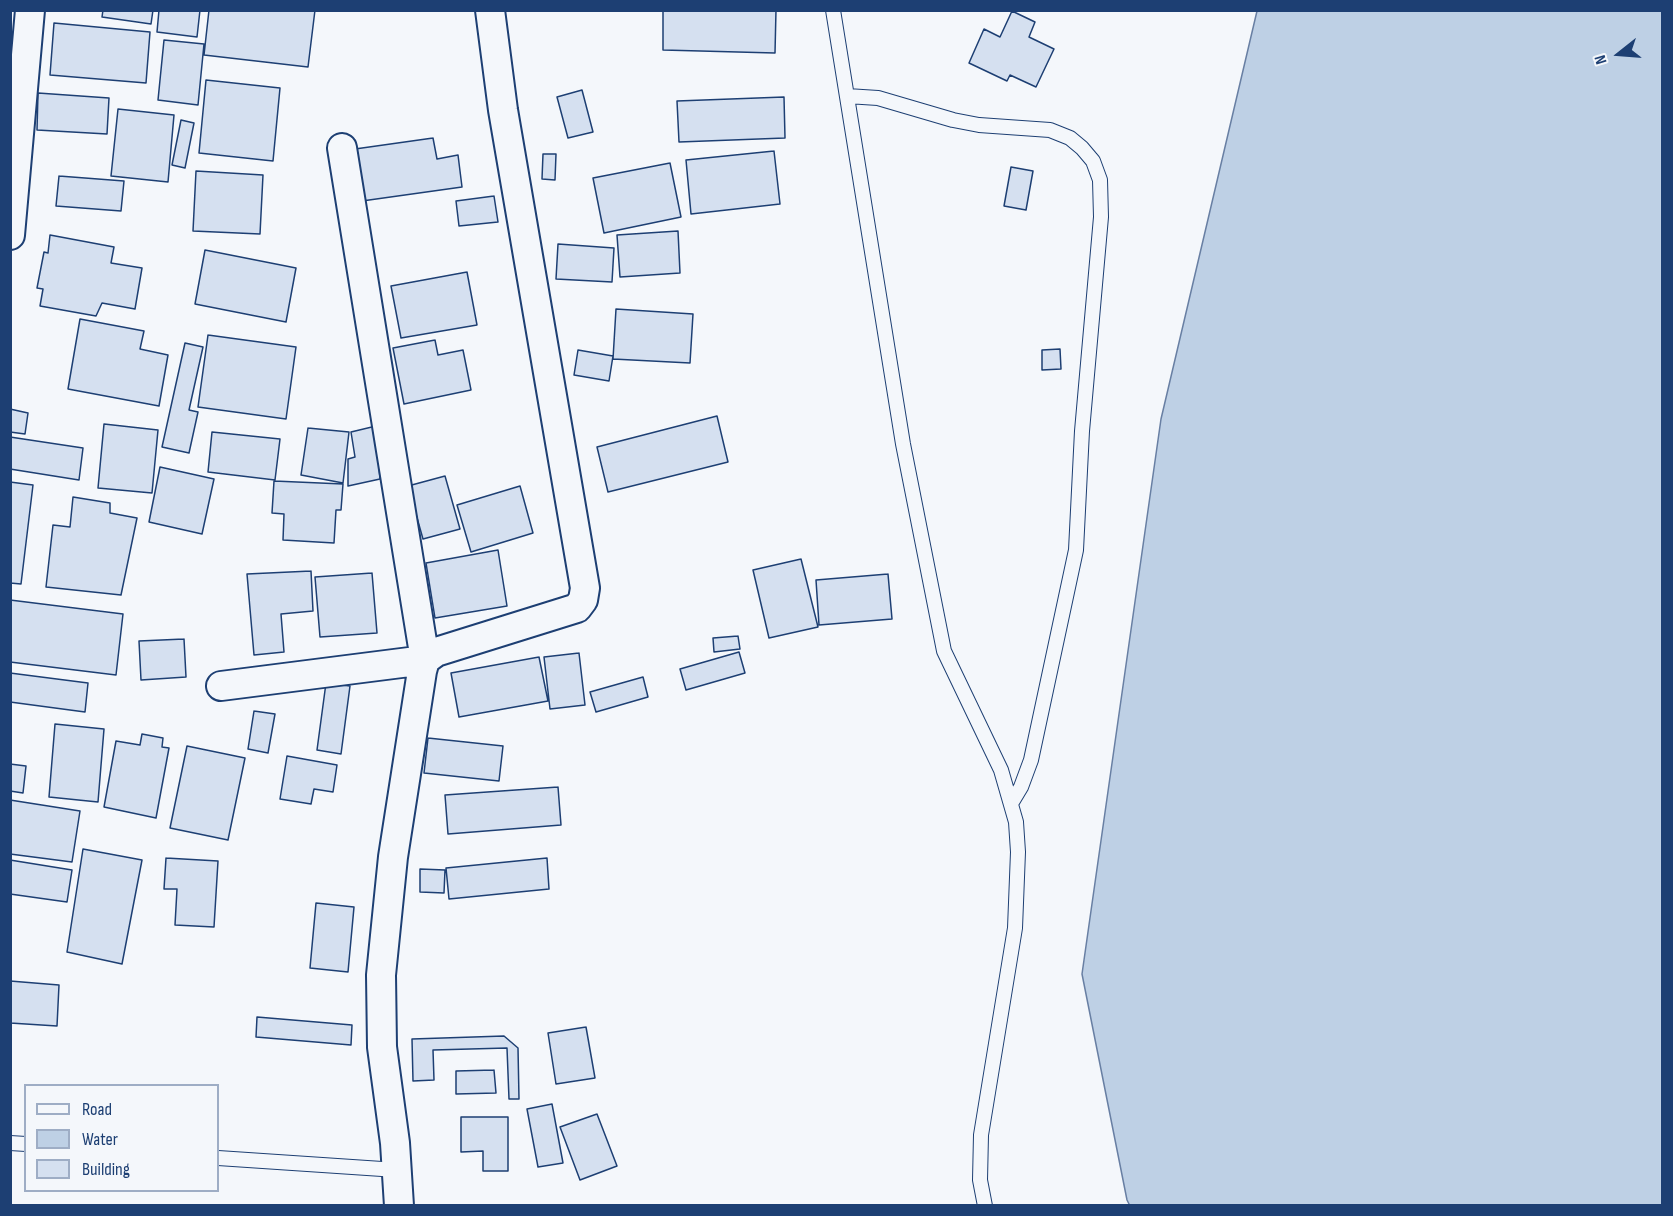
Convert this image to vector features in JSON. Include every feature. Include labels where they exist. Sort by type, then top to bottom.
[{"type":"street","points":[[10,235],[30,10]]},
{"type":"street","points":[[221,686],[425,660],[436,652],[565,614],[577,608],[583,600],[585,588],[502,110],[490,10]]},
{"type":"street","points":[[342,148],[425,660],[418,686],[393,857],[381,975],[382,1047],[397,1170],[399,1206]]},
{"type":"lane","points":[[833,10],[903,444],[944,651],[1001,770],[1012,802],[1018,852],[1014,928],[981,1135],[980,1180],[985,1206]]},
{"type":"lane","points":[[847,96],[878,98],[971,123],[1050,130],[1070,138],[1082,148],[1093,161],[1100,180],[1101,217],[1082,431],[1076,550],[1030,760],[1021,787],[1012,802]]},
{"type":"lane","points":[[219,1158],[397,1170]]},
{"type":"water","points":[[1257,11],[1662,11],[1662,1205],[1130,1206],[1127,1200],[1082,974],[1161,419]]},
{"type":"building","points":[[103,10],[153,10],[151,24],[102,17]]},
{"type":"building","points":[[159,10],[200,10],[197,37],[157,32]]},
{"type":"building","points":[[209,10],[315,10],[308,67],[204,55]]},
{"type":"building","points":[[663,10],[776,10],[775,53],[663,50]]},
{"type":"building","points":[[1012,11],[1035,22],[1029,37],[1054,49],[1036,87],[1010,75],[1007,81],[969,63],[984,29],[1000,37]]},
{"type":"building","points":[[54,23],[150,32],[146,83],[50,75]]},
{"type":"building","points":[[164,40],[204,44],[198,105],[158,100]]},
{"type":"building","points":[[206,80],[280,88],[273,161],[199,153]]},
{"type":"building","points":[[582,90],[593,132],[568,138],[557,97]]},
{"type":"building","points":[[38,93],[109,98],[107,134],[37,130]]},
{"type":"building","points":[[784,97],[785,138],[679,142],[677,101]]},
{"type":"building","points":[[118,109],[174,115],[168,182],[111,176]]},
{"type":"building","points":[[181,120],[194,123],[185,168],[172,165]]},
{"type":"building","points":[[433,138],[437,159],[458,155],[462,187],[362,201],[355,149]]},
{"type":"building","points":[[774,151],[780,204],[691,214],[686,160]]},
{"type":"building","points":[[543,154],[556,154],[555,180],[542,179]]},
{"type":"building","points":[[670,163],[681,217],[604,233],[593,178]]},
{"type":"building","points":[[1011,167],[1033,171],[1026,210],[1004,206]]},
{"type":"building","points":[[196,171],[263,175],[260,234],[193,231]]},
{"type":"building","points":[[59,176],[124,181],[121,211],[56,206]]},
{"type":"building","points":[[494,196],[498,222],[459,226],[456,201]]},
{"type":"building","points":[[678,231],[680,273],[620,277],[617,235]]},
{"type":"building","points":[[50,235],[114,247],[111,263],[142,268],[135,309],[102,303],[96,316],[40,306],[43,289],[37,288],[44,252],[48,253]]},
{"type":"building","points":[[558,244],[614,248],[612,282],[556,279]]},
{"type":"building","points":[[205,250],[296,268],[286,322],[195,304]]},
{"type":"building","points":[[467,272],[477,325],[401,338],[391,286]]},
{"type":"building","points":[[616,309],[693,314],[690,363],[613,359]]},
{"type":"building","points":[[80,319],[144,331],[140,349],[168,355],[159,406],[68,389]]},
{"type":"building","points":[[208,335],[296,347],[286,419],[198,407]]},
{"type":"building","points":[[435,340],[438,355],[463,350],[471,390],[404,404],[393,348]]},
{"type":"building","points":[[185,343],[203,347],[189,410],[198,412],[189,453],[162,447]]},
{"type":"building","points":[[1060,349],[1061,369],[1042,370],[1042,350]]},
{"type":"building","points":[[578,350],[613,356],[609,381],[574,375]]},
{"type":"building","points":[[10,409],[28,413],[25,434],[10,432]]},
{"type":"building","points":[[717,416],[728,462],[608,492],[597,447]]},
{"type":"building","points":[[104,424],[158,430],[152,493],[98,488]]},
{"type":"building","points":[[376,426],[380,479],[348,486],[348,459],[355,457],[351,432]]},
{"type":"building","points":[[308,428],[349,432],[343,483],[301,475]]},
{"type":"building","points":[[212,432],[280,439],[275,480],[208,472]]},
{"type":"building","points":[[10,437],[83,448],[79,480],[10,469]]},
{"type":"building","points":[[160,467],[214,479],[202,534],[149,522]]},
{"type":"building","points":[[445,476],[460,529],[423,539],[408,486]]},
{"type":"building","points":[[274,481],[343,484],[341,510],[336,510],[334,543],[283,540],[284,514],[272,513]]},
{"type":"building","points":[[10,482],[33,485],[21,584],[10,583]]},
{"type":"building","points":[[520,486],[533,533],[471,552],[457,505]]},
{"type":"building","points":[[73,497],[110,503],[110,513],[137,518],[121,595],[46,587],[53,525],[70,527]]},
{"type":"building","points":[[498,550],[507,606],[435,618],[426,563]]},
{"type":"building","points":[[801,559],[818,627],[769,638],[753,570]]},
{"type":"building","points":[[311,571],[313,611],[281,614],[284,652],[254,655],[247,574]]},
{"type":"building","points":[[372,573],[377,633],[320,637],[315,577]]},
{"type":"building","points":[[888,574],[892,619],[819,625],[816,580]]},
{"type":"building","points":[[10,600],[123,614],[116,675],[10,662]]},
{"type":"building","points":[[738,636],[740,649],[714,652],[713,638]]},
{"type":"building","points":[[184,639],[186,677],[141,680],[139,641]]},
{"type":"building","points":[[739,652],[745,673],[686,690],[680,669]]},
{"type":"building","points":[[579,653],[585,705],[550,709],[544,657]]},
{"type":"building","points":[[539,657],[548,701],[459,717],[451,673]]},
{"type":"building","points":[[10,673],[88,683],[85,712],[10,702]]},
{"type":"building","points":[[643,677],[648,697],[596,712],[590,692]]},
{"type":"building","points":[[326,683],[350,686],[341,754],[317,750]]},
{"type":"building","points":[[254,711],[275,714],[268,753],[248,749]]},
{"type":"building","points":[[55,724],[104,729],[98,802],[49,797]]},
{"type":"building","points":[[142,734],[163,738],[162,747],[169,748],[156,818],[104,807],[116,741],[140,745]]},
{"type":"building","points":[[428,738],[503,746],[499,781],[424,773]]},
{"type":"building","points":[[187,746],[245,758],[228,840],[170,828]]},
{"type":"building","points":[[287,756],[337,765],[333,792],[314,789],[311,804],[280,799]]},
{"type":"building","points":[[10,764],[26,766],[23,793],[10,791]]},
{"type":"building","points":[[558,787],[561,825],[448,834],[445,795]]},
{"type":"building","points":[[10,800],[80,811],[72,862],[10,854]]},
{"type":"building","points":[[83,849],[142,860],[122,964],[67,952]]},
{"type":"building","points":[[166,858],[218,861],[214,927],[175,925],[177,889],[164,889]]},
{"type":"building","points":[[547,858],[549,889],[449,899],[446,868]]},
{"type":"building","points":[[10,860],[72,870],[67,902],[10,894]]},
{"type":"building","points":[[420,869],[445,870],[444,893],[420,892]]},
{"type":"building","points":[[316,903],[354,907],[348,972],[310,968]]},
{"type":"building","points":[[10,981],[59,985],[57,1026],[10,1023]]},
{"type":"building","points":[[257,1017],[352,1025],[351,1045],[256,1037]]},
{"type":"building","points":[[586,1027],[595,1078],[556,1084],[548,1033]]},
{"type":"building","points":[[504,1036],[518,1048],[519,1099],[509,1099],[507,1048],[433,1050],[434,1080],[413,1081],[412,1039]]},
{"type":"building","points":[[494,1070],[496,1093],[456,1094],[456,1071]]},
{"type":"building","points":[[552,1104],[563,1163],[538,1167],[527,1109]]},
{"type":"building","points":[[597,1114],[617,1166],[580,1180],[560,1127]]},
{"type":"building","points":[[461,1117],[508,1117],[508,1171],[483,1171],[483,1151],[461,1152]]}]
